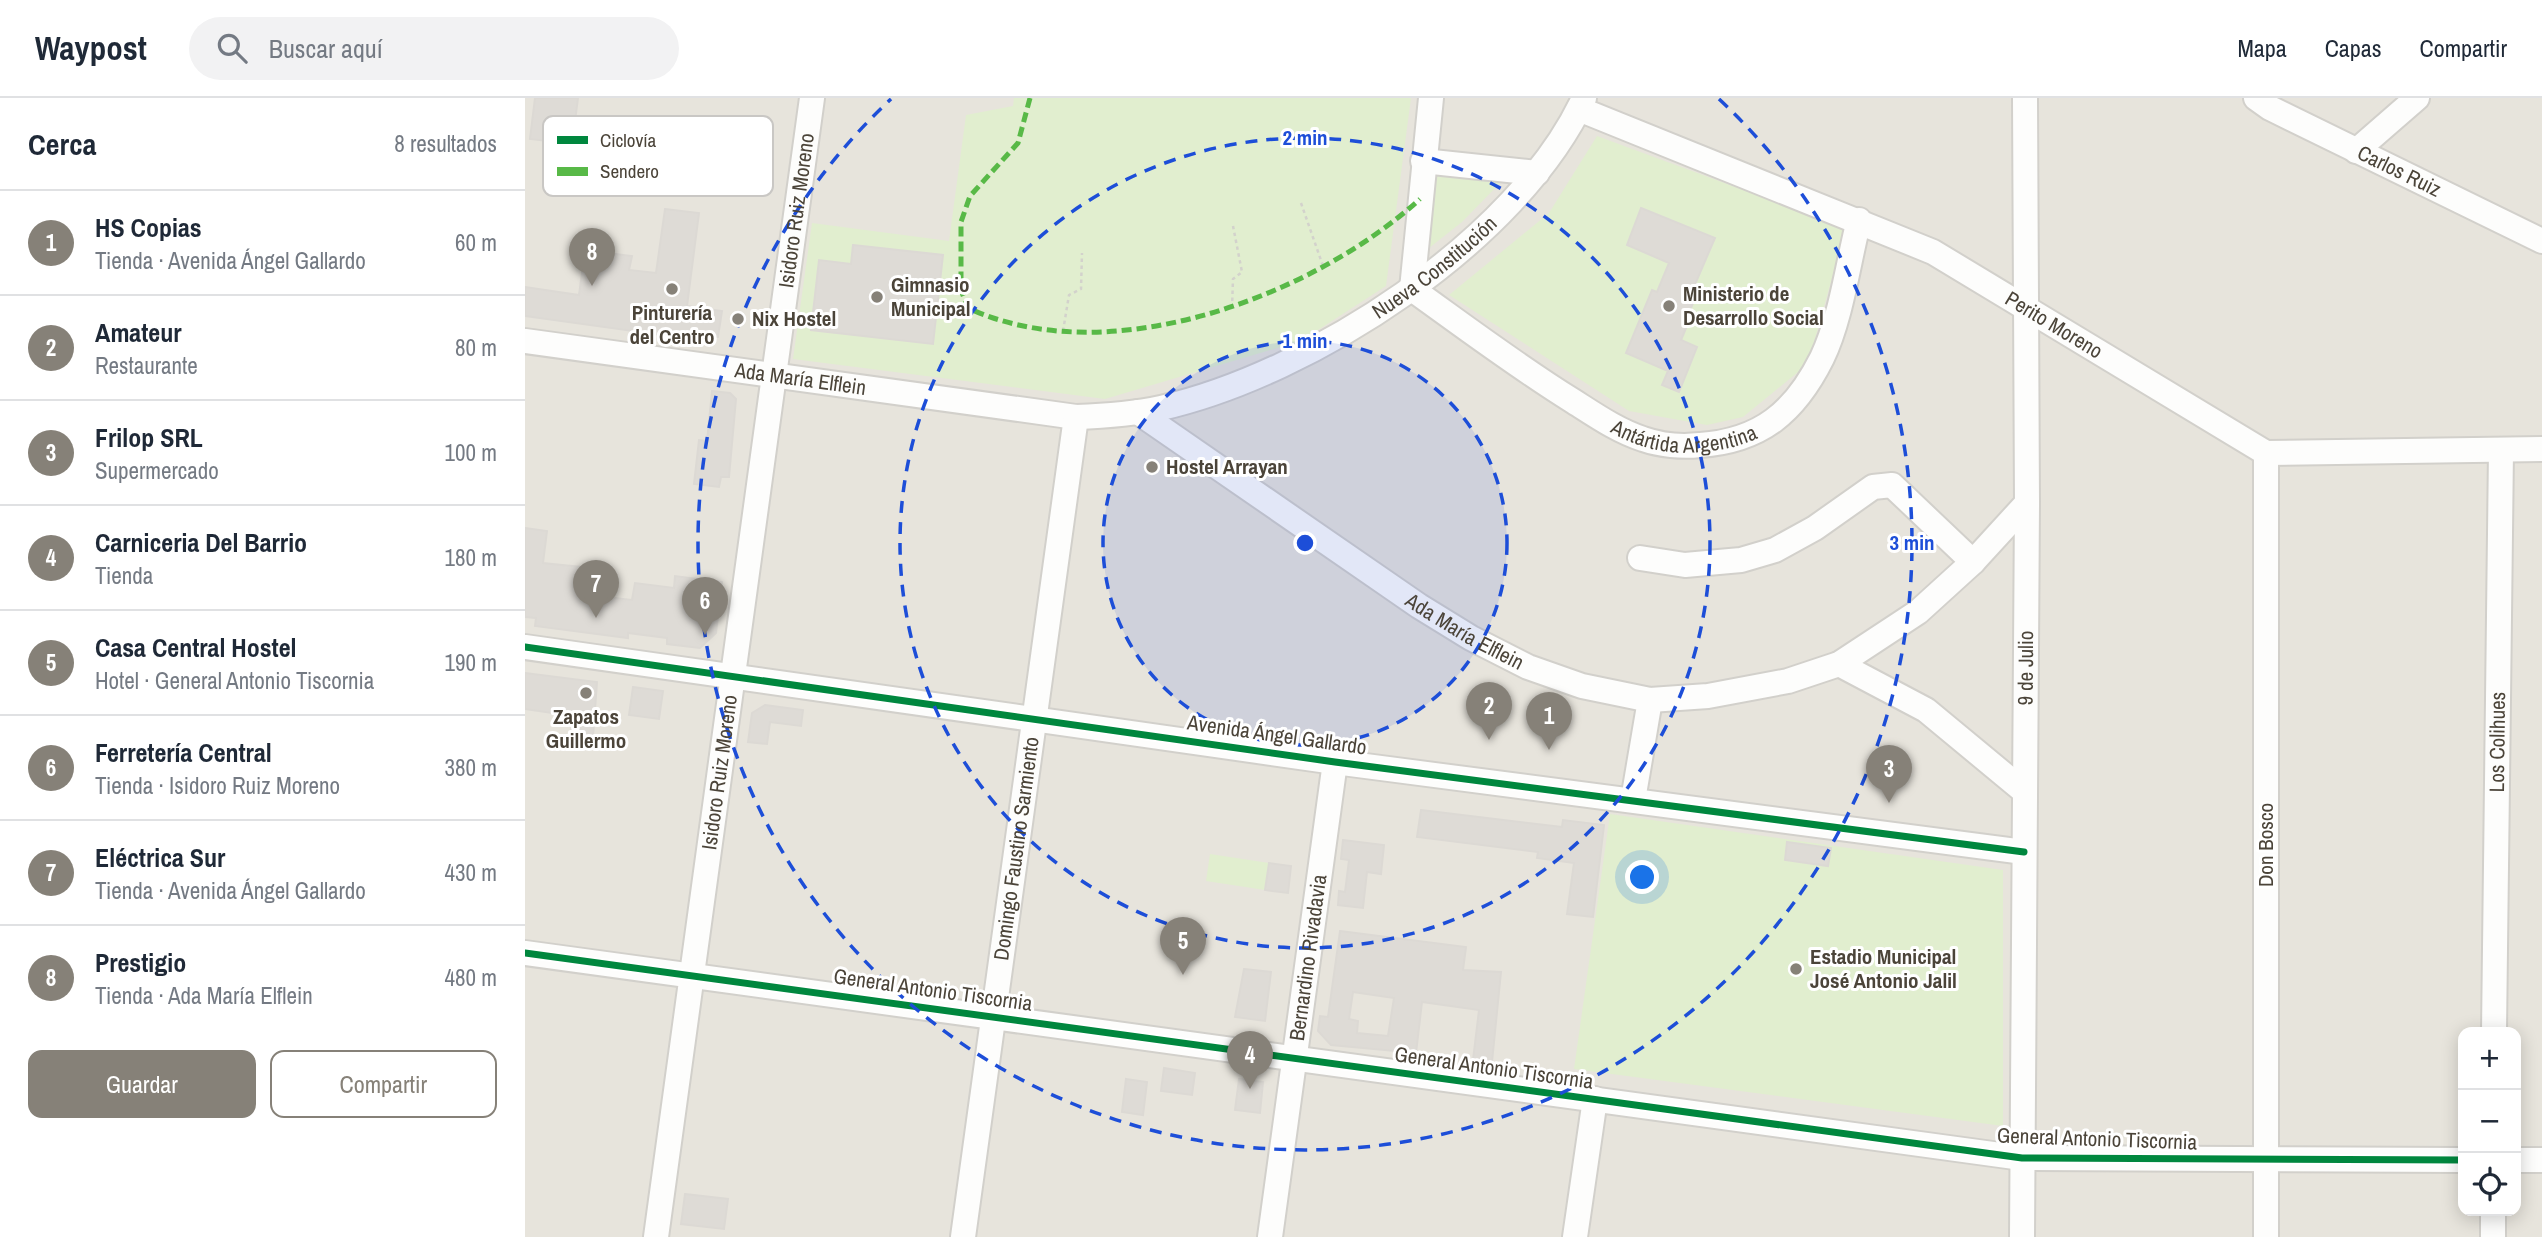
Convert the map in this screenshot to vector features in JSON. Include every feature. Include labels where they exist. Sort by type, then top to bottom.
[{"type":"street","name":"Isidoro Ruiz Moreno","points":[[656,1237],[812,98]]},
{"type":"street","points":[[1412,289],[1430,98]]},
{"type":"street","name":"9 de Julio","points":[[2022,1237],[2027,503],[2025,98]]},
{"type":"street","name":"Carlos Ruiz","points":[[2256,98],[2270,108],[2542,241]]},
{"type":"street","points":[[2356,151],[2417,98]]},
{"type":"street","name":"Perito Moreno","points":[[1582,104],[1933,252],[2266,453]]},
{"type":"street","name":"Nueva Constitución","points":[[1076,417],[1138,412],[1202,397],[1261,372],[1353,327],[1412,289],[1470,242],[1537,173],[1582,104]]},
{"type":"street","points":[[1423,160],[1537,173]]},
{"type":"street","name":"Antártida Argentina","points":[[1412,289],[1540,380],[1599,418],[1643,440],[1684,446],[1725,443],[1759,432],[1769,425],[1807,385],[1823,355],[1859,220]]},
{"type":"street","name":"Ada María Elflein","points":[[525,341],[1076,417]]},
{"type":"street","name":"Ada María Elflein","points":[[1138,412],[1419,606],[1471,638],[1528,667],[1582,686],[1650,700],[1708,696],[1788,681],[1839,664],[1918,612],[1973,562],[2027,503]]},
{"type":"street","name":"Domingo Faustino Sarmiento","points":[[963,1237],[1076,417]]},
{"type":"street","points":[[2266,453],[2542,449]]},
{"type":"street","name":"Los Colihues","points":[[2494,1027],[2501,450]]},
{"type":"street","name":"Don Bosco","points":[[2266,453],[2266,1237]]},
{"type":"street","points":[[1640,558],[1685,565],[1741,560],[1775,550],[1815,528],[1873,487],[1885,484],[1892,485],[1973,562]]},
{"type":"street","name":"Avenida Ángel Gallardo","points":[[525,647],[1335,762],[2024,852]]},
{"type":"street","points":[[1839,664],[1926,710],[2025,793]]},
{"type":"street","points":[[1633,800],[1650,700]]},
{"type":"street","name":"Bernardino Rivadavia","points":[[1270,1237],[1335,762]]},
{"type":"street","name":"General Antonio Tiscornia","points":[[525,953],[2022,1158],[2458,1160]]},
{"type":"street","points":[[1575,1237],[1595,1099]]},
{"type":"street","points":[[2521,1160],[2542,1160]]},
{"type":"street","points":[[2493,1216],[2493,1237]]},
{"type":"path","points":[[1301,203],[1323,266]]},
{"type":"path","points":[[1233,226],[1242,272],[1233,279],[1233,308]]},
{"type":"path","points":[[1063,331],[1069,295],[1081,289],[1081,253]]},
{"type":"shaded area","points":[[525,98],[2542,98],[2542,1237],[525,1237]]},
{"type":"green space","points":[[1014,98],[1411,98],[1386,286],[1301,341],[1105,399],[793,359],[812,223],[949,241],[966,115],[1013,106]]},
{"type":"green space","points":[[1597,136],[1846,228],[1808,364],[1743,417],[1707,425],[1629,411],[1449,295],[1549,213]]},
{"type":"green space","points":[[1434,173],[1502,181],[1462,222],[1424,252]]},
{"type":"green space","name":"Estadio Municipal José Antonio Jalil","points":[[1610,814],[2003,870],[2003,1126],[1574,1069]]},
{"type":"green space","points":[[1210,854],[1269,863],[1265,890],[1206,881]]},
{"type":"building","points":[[535,98],[578,98],[576,116],[543,116],[543,141],[530,139]]},
{"type":"building","name":"Ministerio de Desarrollo Social","points":[[1641,208],[1715,238],[1693,289],[1698,291],[1681,340],[1697,347],[1679,392],[1662,385],[1668,371],[1626,353],[1652,290],[1657,292],[1669,263],[1627,245]]},
{"type":"building","points":[[665,209],[699,213],[687,306],[722,311],[718,337],[684,333],[683,338],[525,316],[525,287],[579,295],[585,250],[632,256],[629,270],[656,273]]},
{"type":"building","name":"Gimnasio Municipal","points":[[853,245],[943,255],[933,344],[811,330],[819,260],[851,264]]},
{"type":"building","points":[[712,391],[730,393],[736,399],[729,477],[721,477],[719,487],[694,484],[699,440],[707,441]]},
{"type":"building","points":[[525,528],[547,531],[543,563],[591,568],[588,595],[632,600],[635,583],[674,588],[675,576],[722,582],[716,633],[700,648],[667,644],[667,638],[628,633],[628,638],[535,626],[536,618],[525,617]]},
{"type":"building","points":[[525,673],[597,682],[593,737],[571,734],[573,716],[525,709]]},
{"type":"building","points":[[633,687],[663,691],[659,719],[629,715]]},
{"type":"building","points":[[765,705],[803,710],[801,726],[770,722],[767,744],[748,742],[752,713]]},
{"type":"building","points":[[1421,810],[1562,827],[1563,820],[1604,825],[1593,917],[1567,914],[1574,863],[1537,858],[1538,852],[1417,837]]},
{"type":"building","points":[[1343,840],[1384,845],[1381,874],[1367,872],[1363,908],[1338,905],[1339,891],[1345,892],[1349,860],[1341,859]]},
{"type":"building","points":[[1787,842],[1831,848],[1828,866],[1785,860]]},
{"type":"building","points":[[1269,863],[1291,866],[1288,893],[1265,890]]},
{"type":"building","points":[[1340,931],[1466,947],[1463,970],[1501,972],[1492,1062],[1473,1060],[1479,1010],[1422,1002],[1416,1053],[1331,1045],[1318,1031],[1320,1016],[1328,1017]],"holes":[[[1353,992],[1394,998],[1388,1036],[1357,1033],[1358,1021],[1349,1019]]]},
{"type":"building","points":[[1244,969],[1271,972],[1265,1021],[1235,1017]]},
{"type":"building","points":[[1164,1068],[1195,1073],[1192,1095],[1161,1091]]},
{"type":"building","points":[[1126,1079],[1147,1082],[1143,1115],[1122,1112]]},
{"type":"building","points":[[1239,1079],[1263,1082],[1260,1113],[1235,1110]]},
{"type":"building","points":[[685,1194],[728,1199],[724,1229],[681,1224]]},
{"type":"marked path","points":[[1030,98],[1018,143],[970,196],[961,222],[961,290],[968,308],[1023,326],[1083,332],[1144,328],[1206,315],[1266,294],[1324,267],[1375,234],[1420,199]]},
{"type":"cycle path","points":[[525,647],[1335,762],[2024,852]]},
{"type":"cycle path","points":[[525,953],[2022,1158],[2458,1160]]},
{"type":"place","name":"Prestigio","points":[[592,286]]},
{"type":"place","name":"Pinturería del Centro","points":[[672,289]]},
{"type":"place","name":"Gimnasio Municipal","points":[[877,297]]},
{"type":"place","name":"Ministerio de Desarrollo Social","points":[[1669,306]]},
{"type":"place","name":"Nix Hostel","points":[[738,319]]},
{"type":"place","name":"Hostel Arrayan","points":[[1152,467]]},
{"type":"place","name":"Eléctrica Sur","points":[[596,618]]},
{"type":"place","name":"Ferretería Central","points":[[705,635]]},
{"type":"place","name":"Zapatos Guillermo","points":[[586,693]]},
{"type":"place","name":"Amateur","points":[[1489,740]]},
{"type":"place","name":"HS Copias","points":[[1549,750]]},
{"type":"place","name":"Frilop SRL","points":[[1889,803]]},
{"type":"place","name":"Estadio Municipal José Antonio Jalil","points":[[1796,969]]},
{"type":"place","name":"Casa Central Hostel","points":[[1183,975]]},
{"type":"place","name":"Carniceria Del Barrio","points":[[1250,1089]]}]
